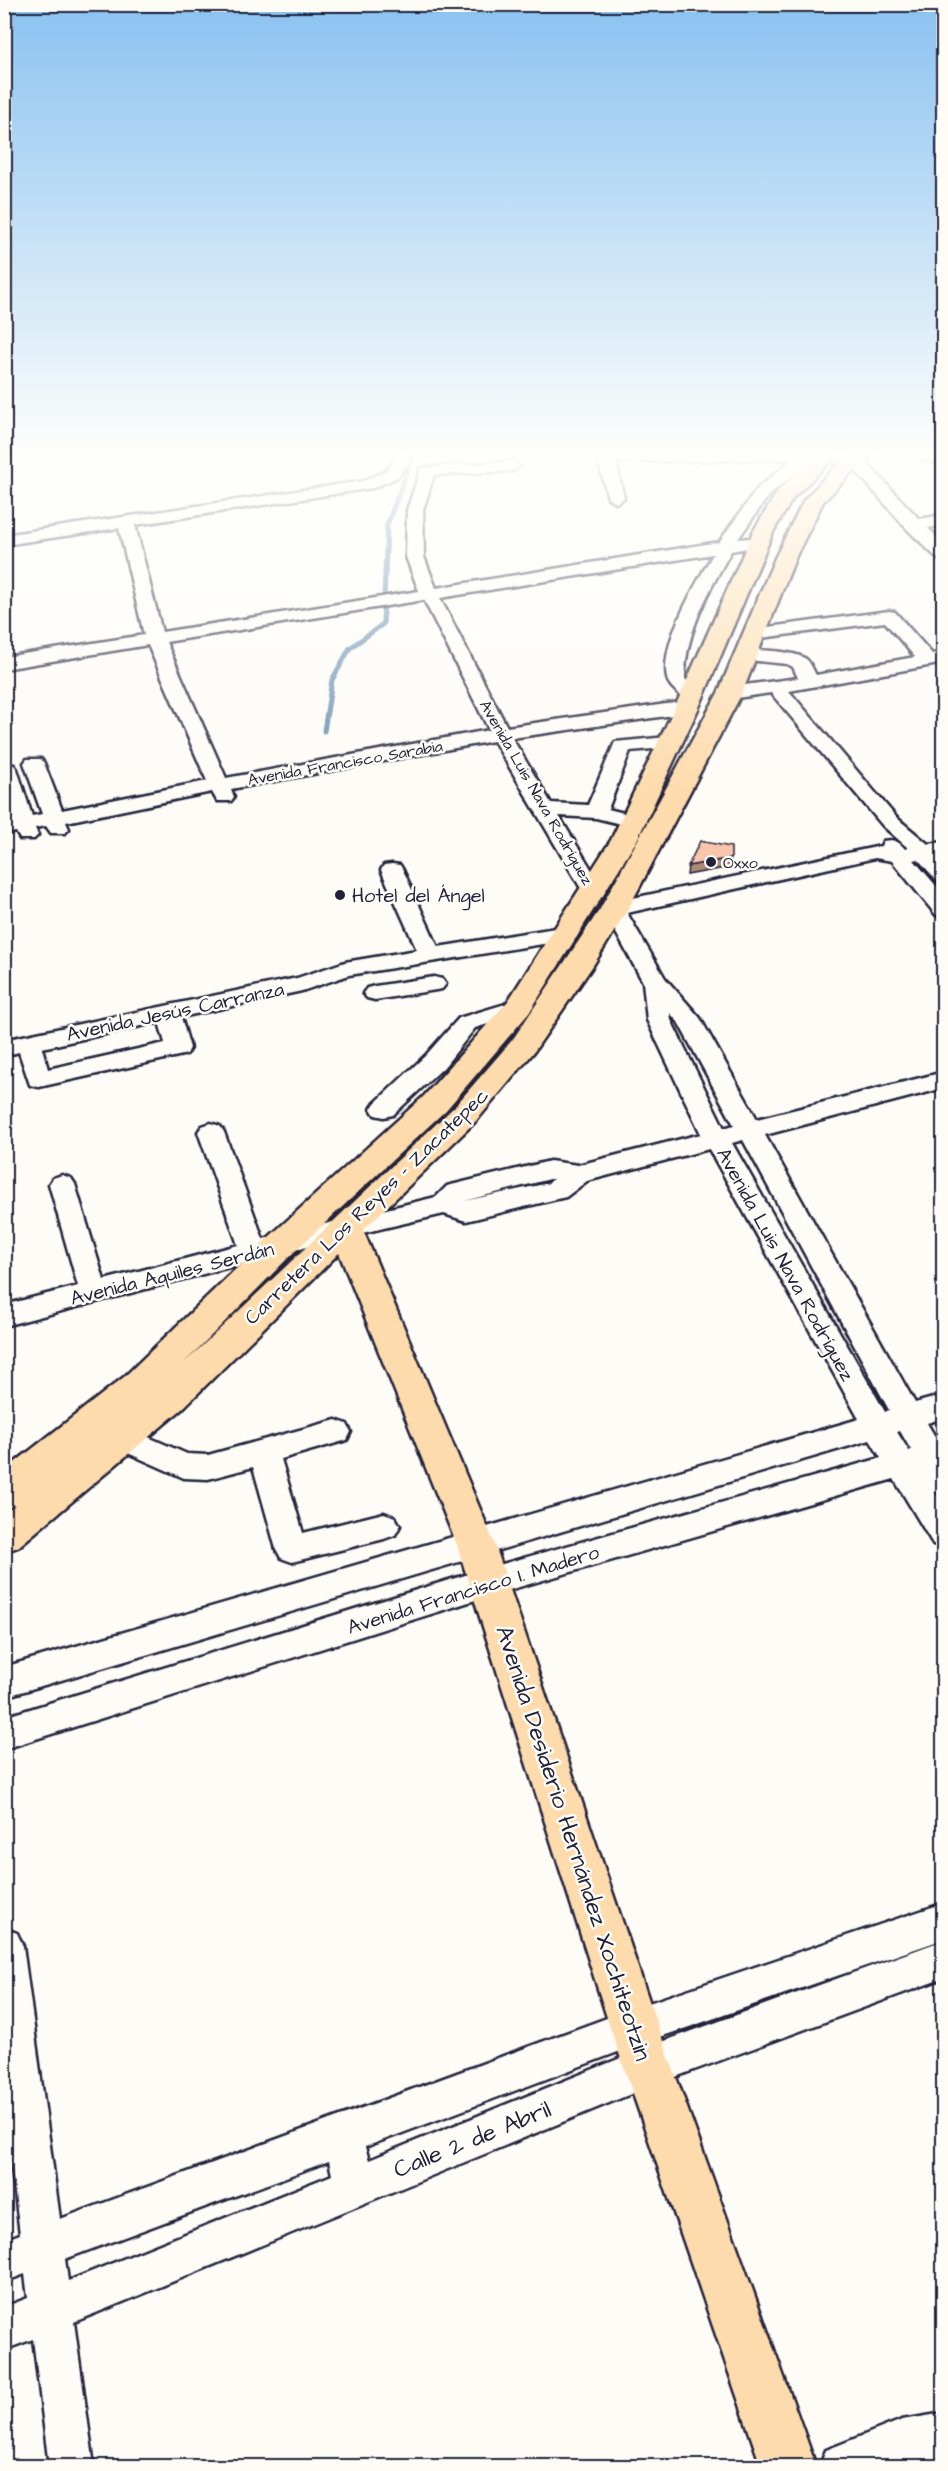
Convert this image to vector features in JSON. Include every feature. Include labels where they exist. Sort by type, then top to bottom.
[{"type":"main road","name":"Carretera Los Reyes - Zacatepec","points":[[4,1536],[169,1399],[345,1227],[466,1113],[523,1046],[580,964],[633,821],[748,565]]},
{"type":"main road","name":"Carretera Los Reyes - Zacatepec","points":[[4,1493],[137,1387],[282,1244],[435,1103],[519,1007],[568,933],[604,900],[730,693],[782,565]]},
{"type":"main road","name":"Avenida Desiderio Hernández Xochiteotzin","points":[[345,1227],[482,1564],[634,2026],[788,2466]]},
{"type":"street","points":[[137,565],[154,637],[221,791]]},
{"type":"street","name":"Avenida Luis Nava Rodríguez","points":[[418,565],[430,595],[505,740],[544,809],[655,982],[688,1018],[748,1130],[829,1270],[907,1417],[929,1464],[944,1535]]},
{"type":"street","points":[[4,663],[609,565]]},
{"type":"street","points":[[596,812],[630,731],[681,717],[676,660],[685,631],[717,565]]},
{"type":"street","points":[[749,645],[888,616],[936,659]]},
{"type":"street","points":[[749,645],[800,663],[810,682]]},
{"type":"street","points":[[730,693],[777,688],[936,659]]},
{"type":"street","points":[[777,688],[888,843],[941,904]]},
{"type":"street","name":"Avenida Francisco Sarabia","points":[[4,839],[19,829],[57,824],[221,791],[505,740],[630,731],[681,717]]},
{"type":"street","points":[[19,829],[6,770],[56,758]]},
{"type":"street","points":[[34,763],[57,824]]},
{"type":"street","points":[[544,809],[596,812],[633,821]]},
{"type":"street","points":[[604,900],[888,843],[944,829]]},
{"type":"street","points":[[909,836],[934,850],[944,875]]},
{"type":"street","points":[[888,843],[934,850]]},
{"type":"street","points":[[392,870],[430,955]]},
{"type":"street","name":"Avenida Jesús Carranza","points":[[4,1031],[245,978],[301,969],[345,969],[568,933]]},
{"type":"street","points":[[389,962],[403,988]]},
{"type":"street","name":"Avenida Jesús Carranza","points":[[4,1048],[302,984],[345,969]]},
{"type":"street","name":"Avenida Luis Nava Rodríguez","points":[[655,982],[659,1020],[716,1138],[793,1279],[877,1425],[929,1464]]},
{"type":"street","points":[[375,993],[434,984]]},
{"type":"street","points":[[384,1110],[423,1074],[467,1023],[477,1018],[519,1007]]},
{"type":"street","points":[[28,1042],[39,1079],[178,1048],[168,1013]]},
{"type":"street","name":"Avenida Aquiles Serdán","points":[[4,1316],[345,1227],[446,1204],[466,1212],[557,1190],[578,1174],[944,1080]]},
{"type":"street","points":[[211,1132],[254,1252]]},
{"type":"street","points":[[62,1184],[94,1293]]},
{"type":"street","points":[[793,1279],[829,1270]]},
{"type":"street","name":"Avenida Francisco I. Madero","points":[[4,1733],[268,1651],[714,1473],[944,1406]]},
{"type":"street","points":[[123,1438],[184,1466],[208,1467],[336,1432]]},
{"type":"street","points":[[264,1452],[291,1549],[384,1526]]},
{"type":"street","name":"Avenida Francisco I. Madero","points":[[4,1682],[256,1608],[736,1511],[929,1464]]},
{"type":"street","points":[[714,1473],[736,1511]]},
{"type":"street","points":[[256,1608],[268,1651]]},
{"type":"street","name":"Calle 2 de Abril","points":[[4,2329],[51,2312],[920,1956],[944,1921]]},
{"type":"street","points":[[4,1946],[45,2246],[71,2466]]},
{"type":"street","name":"Calle 2 de Abril","points":[[4,2261],[634,2026],[920,1956]]},
{"type":"street","points":[[342,2135],[356,2187]]},
{"type":"street","points":[[842,2466],[902,2442],[944,2434]]},
{"type":"building","points":[[700,841],[731,847],[731,858],[688,866]]},
{"type":"waterway","points":[[324,731],[332,680],[350,648],[383,624],[385,565]]},
{"type":"place","name":"Oxxo","points":[[711,862]]},
{"type":"place","name":"Hotel del Ángel","points":[[340,895]]}]
